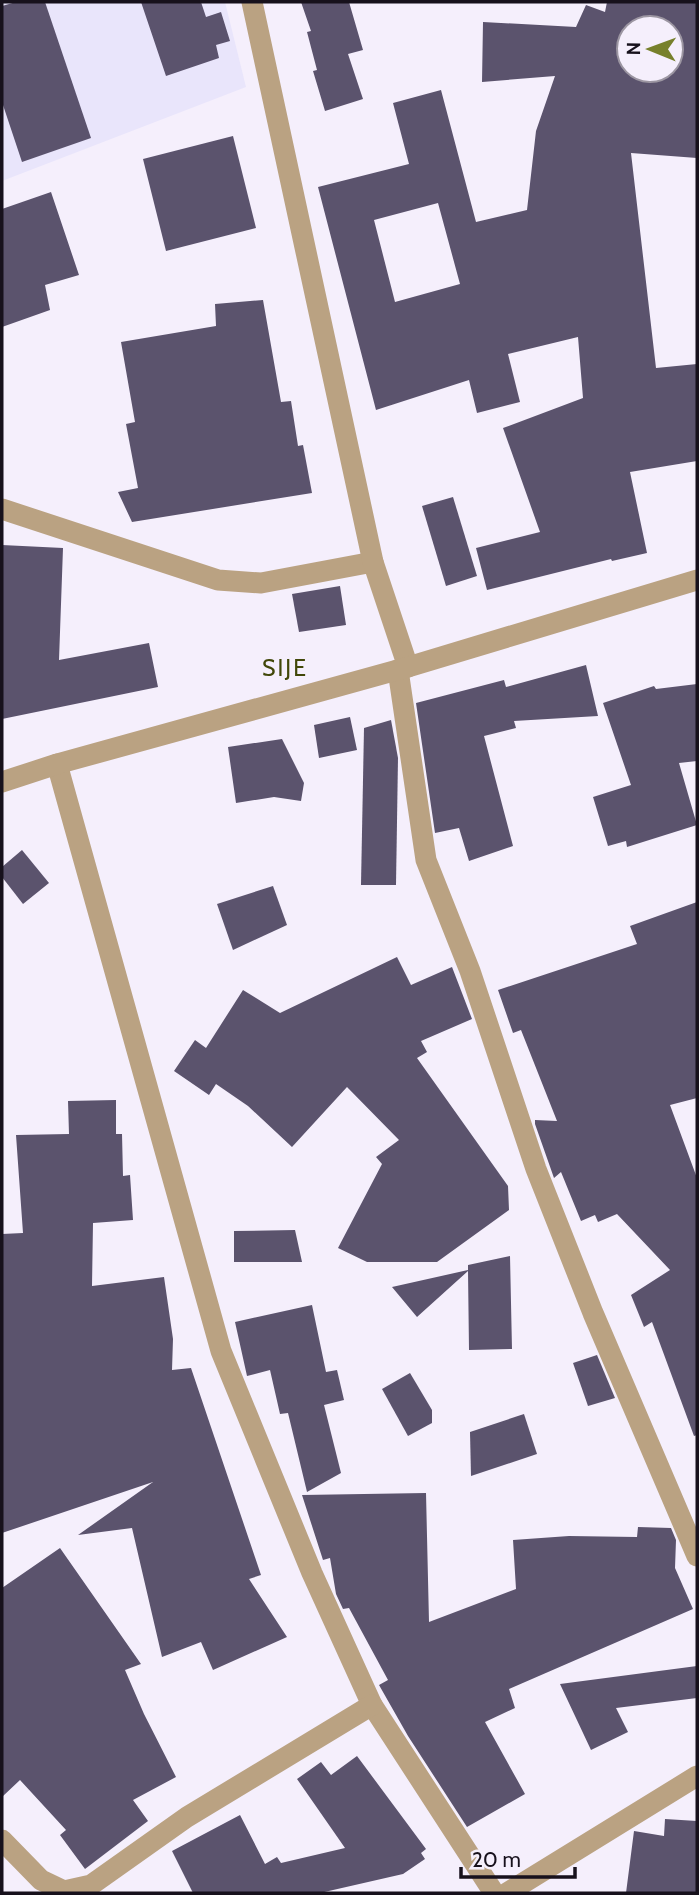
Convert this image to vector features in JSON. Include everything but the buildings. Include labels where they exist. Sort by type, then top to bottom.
[{"type":"street","points":[[252,2],[373,562],[403,668],[426,860],[470,971],[510,1096],[541,1181],[593,1313],[697,1556]]},
{"type":"street","points":[[2,509],[218,580],[261,583],[373,562]]},
{"type":"street","points":[[2,782],[57,764],[403,668],[697,580]]},
{"type":"street","points":[[57,764],[222,1351],[312,1573],[372,1705],[494,1893]]},
{"type":"street","points":[[2,1840],[41,1880],[64,1891],[91,1885],[187,1817],[372,1705]]},
{"type":"street","points":[[507,1893],[697,1776]]},
{"type":"shaded area","points":[[2,2],[225,2],[246,87],[2,181]]},
{"type":"district","name":"SIJE","points":[[285,668]]}]
